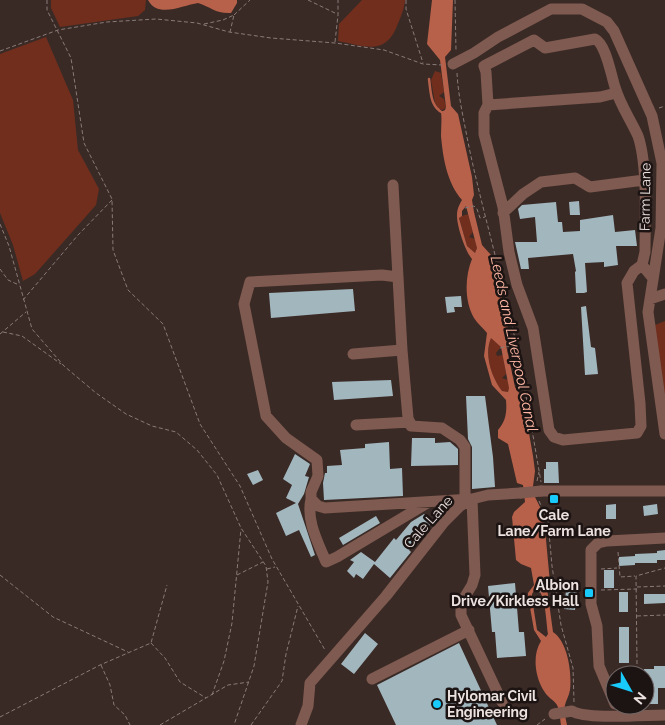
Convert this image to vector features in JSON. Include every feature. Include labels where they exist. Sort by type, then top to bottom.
[{"type":"street","name":"Farm Lane","points":[[455,63],[474,53],[498,36],[551,9],[582,9],[607,22],[614,31],[652,116],[662,163],[661,228],[648,312],[665,434]]},
{"type":"street","points":[[595,39],[599,41],[603,48],[616,94],[638,138],[644,180],[645,252],[642,265],[634,271],[627,282],[641,426],[637,433],[563,440],[554,437],[549,430],[533,328],[511,260],[503,213],[484,134],[484,113],[488,105],[484,66],[534,40],[545,48],[595,39]]},
{"type":"street","points":[[488,105],[600,97],[616,94]]},
{"type":"street","points":[[503,213],[523,194],[541,182],[575,178],[590,187],[644,180]]},
{"type":"street","points":[[393,185],[402,350],[410,422],[411,426],[442,428],[460,440],[465,447],[475,574],[472,586],[461,603],[461,615],[502,702]]},
{"type":"street","points":[[642,265],[652,278]]},
{"type":"street","points":[[398,277],[382,274],[250,282],[244,304],[266,416],[286,438],[317,460],[318,476],[311,492],[309,510],[310,520],[326,562],[430,502]]},
{"type":"street","points":[[650,299],[665,294]]},
{"type":"street","points":[[353,354],[402,350]]},
{"type":"street","points":[[356,425],[410,422]]},
{"type":"street","name":"Cale Lane","points":[[301,725],[308,706],[310,683],[386,596],[444,522],[469,499],[488,495],[539,490],[665,491]]},
{"type":"street","points":[[311,499],[318,506],[326,508],[469,499]]},
{"type":"street","points":[[605,680],[599,666],[596,626],[591,604],[591,550],[598,543],[665,538]]},
{"type":"street","points":[[372,679],[469,630]]},
{"type":"street","points":[[554,714],[605,709]]},
{"type":"path","points":[[47,0],[47,10],[71,58],[84,143],[112,199],[114,250],[128,290],[163,324],[200,424],[240,486],[276,567],[331,660]]},
{"type":"path","points":[[202,24],[224,20],[234,15],[250,0]]},
{"type":"path","points":[[308,0],[338,15]]},
{"type":"path","points":[[335,43],[338,0]]},
{"type":"path","points":[[406,0],[406,9],[423,64]]},
{"type":"path","points":[[455,0],[455,63],[461,105],[518,355],[537,452],[539,490],[548,521],[552,566],[562,625],[573,668],[573,712]]},
{"type":"path","points":[[230,32],[234,15]]},
{"type":"path","points":[[0,50],[58,30],[108,22],[156,19],[202,24],[230,32],[270,38],[335,43],[384,50],[423,64],[435,66]]},
{"type":"path","points":[[23,300],[78,235],[112,199]]},
{"type":"path","points":[[465,208],[474,206],[480,218],[485,217]]},
{"type":"path","points":[[0,224],[32,329],[64,366]]},
{"type":"path","points":[[0,269],[8,280],[19,286]]},
{"type":"path","points":[[0,334],[26,311]]},
{"type":"path","points":[[3,332],[22,336],[126,414],[152,426],[176,432],[198,450],[217,475],[241,528],[263,562],[268,582],[254,666],[234,725]]},
{"type":"path","points":[[500,348],[508,346],[511,348],[514,356],[518,355]]},
{"type":"path","points":[[539,471],[539,490]]},
{"type":"path","points":[[212,695],[224,661],[232,624],[241,528]]},
{"type":"path","points":[[618,541],[620,577],[636,576],[665,568]]},
{"type":"path","points":[[237,575],[263,562]]},
{"type":"path","points":[[266,570],[276,567]]},
{"type":"path","points":[[597,569],[618,568]]},
{"type":"path","points":[[0,574],[53,617],[128,652]]},
{"type":"path","points":[[636,576],[637,664]]},
{"type":"path","points":[[151,643],[166,585]]},
{"type":"path","points":[[597,590],[665,586]]},
{"type":"path","points":[[539,592],[552,591],[558,597]]},
{"type":"path","points":[[251,725],[282,681],[286,654],[298,605]]},
{"type":"path","points":[[637,616],[665,616]]},
{"type":"path","points":[[0,717],[100,665],[151,643]]},
{"type":"path","points":[[151,643],[165,658],[180,682],[206,698]]},
{"type":"path","points":[[100,665],[110,685],[114,705],[125,715],[130,725]]},
{"type":"path","points":[[160,725],[228,685],[249,682]]},
{"type":"shaded area","points":[[51,0],[146,0],[145,10],[138,16],[60,27],[51,8]]},
{"type":"shaded area","points":[[148,0],[237,0],[237,3],[231,13],[226,13],[198,3],[171,9],[158,9],[152,6]]},
{"type":"shaded area","points":[[362,0],[405,0],[402,13],[392,35],[386,42],[380,45],[373,47],[338,41],[339,24]]},
{"type":"shaded area","points":[[432,0],[453,0],[451,50],[445,57],[451,106],[458,114],[472,177],[474,195],[472,200],[482,245],[491,255],[504,305],[509,336],[506,345],[515,387],[523,399],[535,471],[534,495],[544,518],[550,583],[547,588],[553,632],[562,643],[568,658],[570,690],[564,710],[567,725],[561,725],[557,705],[545,693],[538,679],[536,653],[541,641],[534,630],[528,596],[534,585],[531,568],[516,560],[512,517],[514,512],[525,502],[523,485],[517,483],[508,444],[498,438],[498,430],[505,416],[506,400],[492,385],[484,356],[487,333],[474,318],[468,304],[467,281],[472,259],[464,245],[457,220],[459,205],[462,200],[449,178],[443,153],[441,112],[446,107],[440,60],[427,44]],"holes":[[[466,206],[477,248],[475,253],[467,246],[459,218],[462,216],[462,211]],[[491,338],[501,347],[509,388],[508,392],[502,391],[492,372],[488,351]],[[536,587],[542,596],[548,634],[546,637],[537,630],[532,594]]]},
{"type":"shaded area","points":[[46,37],[73,100],[78,150],[99,189],[96,205],[35,274],[23,281],[13,245],[0,213],[0,54]]},
{"type":"shaded area","points":[[435,71],[441,73],[444,92],[439,96],[444,99],[446,107],[443,110],[439,109],[435,103],[431,80]]},
{"type":"shaded area","points":[[468,214],[473,232],[469,237],[475,239],[477,248],[475,253],[467,246],[459,217]]},
{"type":"shaded area","points":[[665,321],[665,409],[650,327]]},
{"type":"shaded area","points":[[491,337],[501,347],[496,353],[497,356],[503,355],[506,374],[502,378],[508,380],[508,392],[502,391],[494,379],[488,351]]},
{"type":"building","points":[[579,201],[580,215],[570,215],[569,202]]},
{"type":"building","points":[[556,202],[558,222],[562,222],[563,232],[580,231],[580,220],[613,215],[615,232],[635,230],[637,246],[616,246],[618,265],[604,267],[604,262],[585,263],[587,292],[584,293],[576,293],[576,271],[573,254],[528,258],[529,269],[521,269],[515,242],[537,242],[535,217],[520,219],[518,209],[522,205]]},
{"type":"building","points":[[353,289],[355,311],[271,318],[269,293]]},
{"type":"building","points":[[461,296],[462,307],[454,307],[455,312],[447,313],[445,297]]},
{"type":"building","points":[[586,306],[591,347],[595,348],[598,374],[585,375],[581,307]]},
{"type":"building","points":[[391,380],[393,396],[334,400],[332,382]]},
{"type":"building","points":[[466,396],[485,396],[495,487],[472,489],[472,447],[468,439]]},
{"type":"building","points":[[412,438],[435,438],[435,443],[450,442],[458,449],[458,465],[411,466]]},
{"type":"building","points":[[389,442],[390,469],[402,468],[403,496],[324,500],[323,483],[325,473],[327,473],[327,466],[342,465],[340,450],[365,448],[365,444]]},
{"type":"building","points":[[295,454],[310,464],[305,476],[309,477],[304,494],[298,504],[315,555],[311,557],[299,530],[286,536],[276,513],[296,503],[286,498],[292,485],[283,479]]},
{"type":"building","points":[[546,462],[558,462],[559,483],[544,483]]},
{"type":"building","points":[[258,470],[263,480],[253,485],[247,474]]},
{"type":"building","points":[[616,504],[616,519],[606,519],[606,505]]},
{"type":"building","points":[[657,504],[658,514],[644,516],[643,506]]},
{"type":"building","points":[[424,514],[433,521],[409,550],[411,552],[390,578],[374,564],[363,579],[356,574],[354,578],[347,571],[354,562],[350,560],[361,552],[375,562],[394,538],[396,540],[411,522]]},
{"type":"building","points":[[376,516],[380,523],[343,545],[339,538]]},
{"type":"building","points":[[665,550],[665,560],[657,560],[657,563],[635,563],[635,565],[619,566],[619,557],[657,553],[657,551]]},
{"type":"building","points":[[604,570],[614,570],[614,588],[604,588]]},
{"type":"building","points":[[515,583],[519,632],[524,632],[526,656],[497,658],[495,632],[492,632],[488,586]]},
{"type":"building","points":[[566,590],[577,591],[575,610],[564,609]]},
{"type":"building","points":[[619,592],[628,592],[628,612],[619,612]]},
{"type":"building","points":[[644,594],[665,594],[665,603],[644,604]]},
{"type":"building","points":[[619,627],[629,627],[629,663],[619,663]]},
{"type":"building","points":[[365,633],[378,644],[354,674],[341,664]]},
{"type":"building","name":"Hylomar Civil Engineering","points":[[459,643],[497,725],[396,725],[377,685]]},
{"type":"building","points":[[655,666],[665,666],[665,688],[658,688],[658,704],[655,704]]},
{"type":"waterway","points":[[429,79],[433,103],[443,113]]},
{"type":"place","name":"Cale Lane/Farm Lane","points":[[554,499]]},
{"type":"place","name":"Albion Drive/Kirkless Hall","points":[[589,593]]},
{"type":"place","name":"Hylomar Civil Engineering","points":[[437,704]]},
{"type":"water label","name":"Leeds and Liverpool Canal","points":[[514,344]]}]
